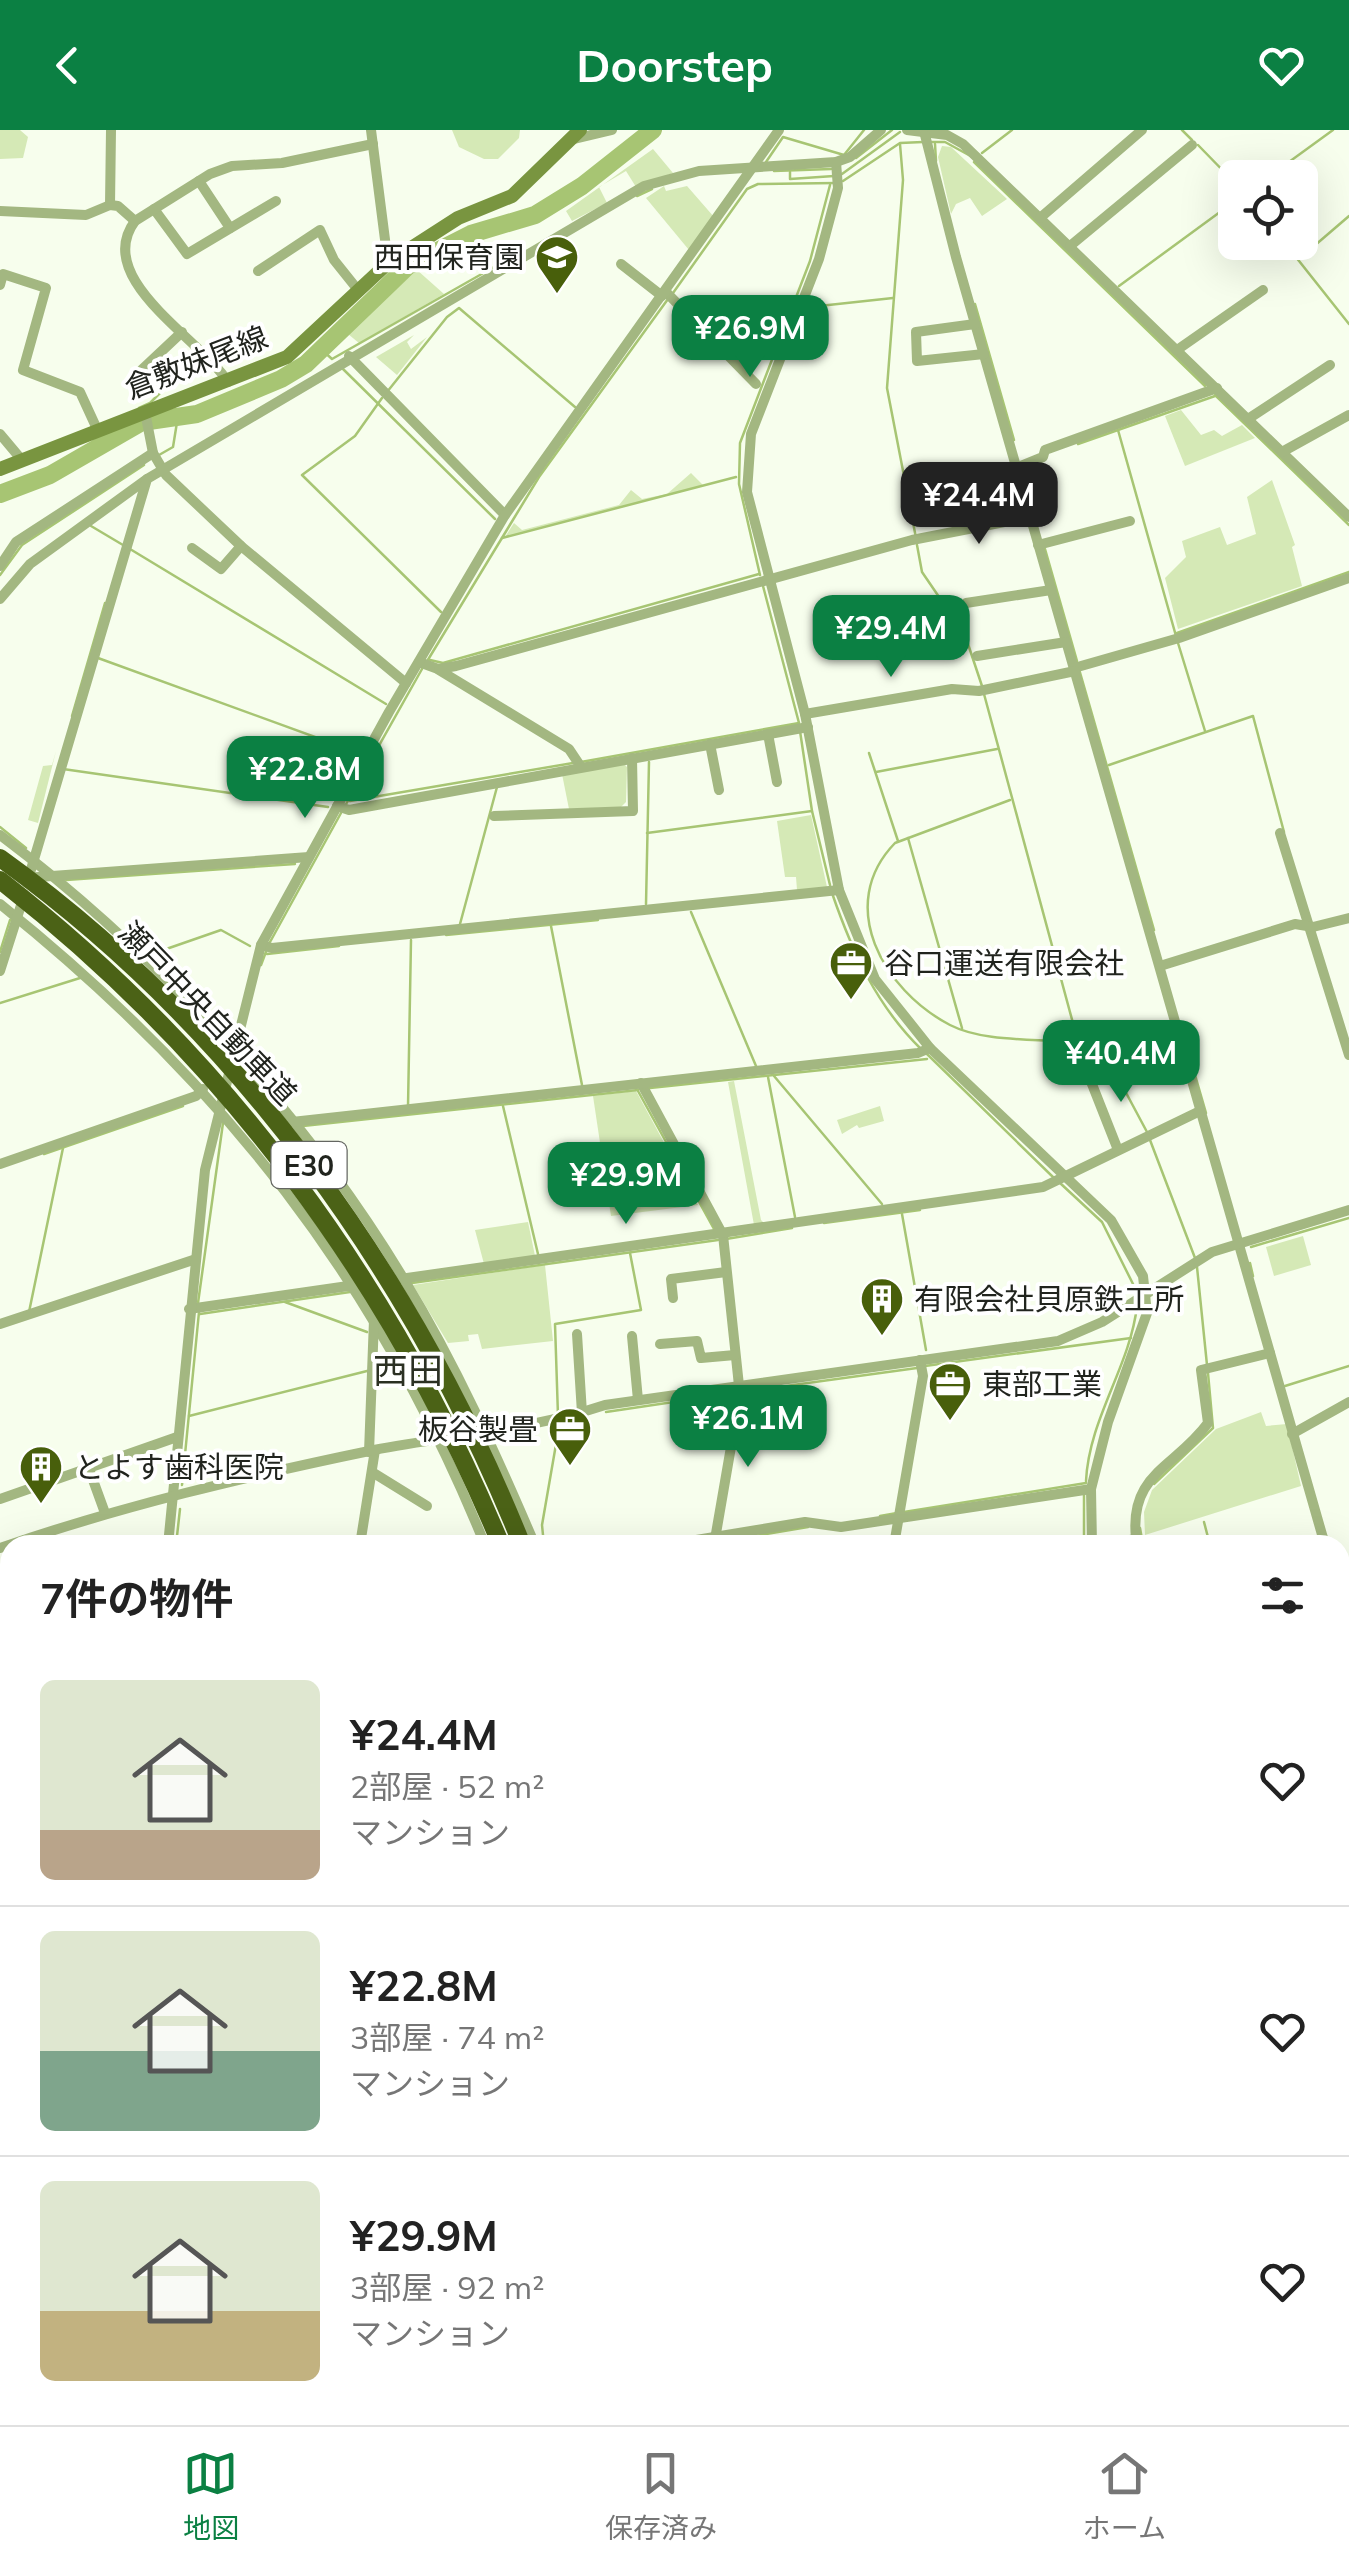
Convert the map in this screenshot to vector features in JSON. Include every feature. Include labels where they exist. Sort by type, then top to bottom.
[{"type":"highway","name":"瀬戸中央自動車道","points":[[12,869],[227,1093],[343,1244],[416,1363],[497,1535]]},
{"type":"highway","name":"瀬戸中央自動車道","points":[[12,869],[113,950],[200,1034],[321,1180],[433,1355],[468,1420],[518,1535]]},
{"type":"highway","points":[[0,889],[100,964]]},
{"type":"main road","name":"倉敷妹尾線","points":[[0,470],[97,429],[147,419],[287,357],[388,263],[458,218],[512,196],[575,135]]},
{"type":"street","points":[[110,205],[111,130]]},
{"type":"street","points":[[371,130],[388,263]]},
{"type":"street","points":[[575,135],[612,130]]},
{"type":"street","points":[[169,1535],[194,1260],[215,1102],[236,1055],[265,946],[309,857],[342,808],[406,683],[427,665],[505,515],[762,165],[779,130]]},
{"type":"street","points":[[0,566],[16,542],[350,359],[644,186],[699,171],[836,163],[850,157],[881,130]]},
{"type":"street","points":[[906,130],[927,140],[955,138],[976,156],[1349,517]]},
{"type":"street","points":[[1040,218],[1142,130]]},
{"type":"street","points":[[927,140],[975,324],[1163,965],[1200,1112],[1242,1242],[1322,1535]]},
{"type":"street","points":[[228,382],[206,352],[132,278],[126,238],[136,221],[199,181],[232,166],[282,163],[373,144]]},
{"type":"street","points":[[1070,246],[1192,145]]},
{"type":"street","points":[[836,163],[838,188],[818,259],[747,451],[747,492],[803,724],[834,891],[875,979],[925,1050],[1060,1179],[1111,1220],[1143,1276],[1147,1313],[1087,1489],[1091,1535]]},
{"type":"street","points":[[199,181],[230,228]]},
{"type":"street","points":[[154,210],[187,254],[276,201]]},
{"type":"street","points":[[0,211],[86,215],[110,205],[118,206],[136,221]]},
{"type":"street","points":[[258,272],[320,230],[334,260],[358,290]]},
{"type":"street","points":[[621,264],[664,294],[756,384]]},
{"type":"street","points":[[0,285],[3,274],[46,288],[23,370],[80,392],[97,429]]},
{"type":"street","points":[[1177,350],[1263,290]]},
{"type":"street","points":[[975,324],[916,332],[917,361],[984,354]]},
{"type":"street","points":[[132,380],[182,332]]},
{"type":"street","points":[[350,359],[505,515]]},
{"type":"street","points":[[1248,418],[1330,365]]},
{"type":"street","points":[[1016,468],[1043,458],[1045,450],[1217,388]]},
{"type":"street","points":[[1282,452],[1349,415]]},
{"type":"street","points":[[147,419],[159,465],[241,546],[406,683]]},
{"type":"street","points":[[0,434],[21,459]]},
{"type":"street","points":[[12,869],[32,859],[146,484],[159,465]]},
{"type":"street","points":[[0,599],[42,554],[146,484]]},
{"type":"street","points":[[427,665],[916,539],[1030,517]]},
{"type":"street","points":[[1038,545],[1130,521]]},
{"type":"street","points":[[192,548],[220,569],[241,546]]},
{"type":"street","points":[[342,808],[768,734],[952,689],[982,690],[1177,638],[1349,578]]},
{"type":"street","points":[[966,603],[1051,590]]},
{"type":"street","points":[[977,656],[1066,642]]},
{"type":"street","points":[[427,665],[569,749],[582,767]]},
{"type":"street","points":[[768,734],[777,782]]},
{"type":"street","points":[[710,744],[719,790]]},
{"type":"street","points":[[494,816],[632,811],[632,758]]},
{"type":"street","points":[[1280,833],[1349,1055]]},
{"type":"street","points":[[0,835],[12,869],[14,915],[0,971]]},
{"type":"street","points":[[12,869],[54,876],[309,857]]},
{"type":"street","points":[[12,869],[32,859]]},
{"type":"street","points":[[32,859],[236,1055],[295,1126],[404,1279],[486,1432],[531,1535]]},
{"type":"street","points":[[265,946],[834,891]]},
{"type":"street","points":[[0,904],[87,974],[242,1132],[374,1320],[439,1441],[481,1535]]},
{"type":"street","points":[[1163,965],[1295,924],[1310,926],[1349,918]]},
{"type":"street","points":[[295,1126],[408,1109],[925,1050]]},
{"type":"street","points":[[1088,1074],[1118,1150]]},
{"type":"street","points":[[641,1084],[721,1237],[739,1390],[715,1535]]},
{"type":"street","points":[[0,1164],[196,1096],[215,1102]]},
{"type":"street","points":[[189,1309],[721,1237],[1060,1179],[1200,1112]]},
{"type":"street","points":[[39,1535],[106,1513],[372,1451],[638,1400],[921,1364],[1058,1340],[1102,1322],[1212,1252],[1349,1210]]},
{"type":"street","points":[[0,1324],[194,1260]]},
{"type":"street","points":[[674,1298],[671,1279],[726,1272]]},
{"type":"street","points":[[362,1535],[372,1472],[374,1320]]},
{"type":"street","points":[[578,1334],[582,1413]]},
{"type":"street","points":[[632,1336],[638,1400]]},
{"type":"street","points":[[660,1344],[697,1341],[701,1358],[735,1355]]},
{"type":"street","points":[[1135,1535],[1134,1516],[1142,1489],[1208,1423],[1201,1370],[1270,1353]]},
{"type":"street","points":[[896,1535],[921,1364]]},
{"type":"street","points":[[1292,1434],[1349,1402]]},
{"type":"street","points":[[0,1500],[177,1437]]},
{"type":"street","points":[[89,1469],[106,1513]]},
{"type":"street","points":[[372,1472],[427,1506]]},
{"type":"street","points":[[743,1535],[805,1522],[841,1527],[1087,1489]]},
{"type":"green space","points":[[0,130],[20,130],[28,137],[23,158],[0,159]]},
{"type":"green space","points":[[452,130],[520,130],[519,138],[498,159],[484,159],[459,147]]},
{"type":"green space","points":[[942,146],[951,147],[1007,199],[982,216],[970,198],[956,204],[951,214],[938,157]]},
{"type":"green space","points":[[653,149],[673,173],[636,187],[626,171],[603,185]]},
{"type":"green space","points":[[664,186],[666,191],[687,186],[714,217],[689,250],[646,198]]},
{"type":"green space","points":[[599,187],[607,203],[572,221],[566,211]]},
{"type":"green space","points":[[417,270],[444,294],[359,343],[348,334]]},
{"type":"green space","points":[[414,335],[407,342],[411,349],[427,337],[397,375],[376,357]]},
{"type":"green space","points":[[1181,410],[1201,435],[1214,430],[1222,436],[1242,425],[1255,438],[1185,466],[1165,416]]},
{"type":"green space","points":[[691,473],[703,485],[505,537],[514,523],[522,530],[619,505],[631,490],[642,499],[667,494]]},
{"type":"green space","points":[[1272,480],[1295,545],[1292,547],[1302,586],[1178,629],[1165,578],[1186,557],[1182,541],[1220,527],[1227,545],[1256,534],[1247,497]]},
{"type":"green space","points":[[56,751],[38,823],[28,820],[43,766],[52,765]]},
{"type":"green space","points":[[624,764],[626,802],[621,807],[569,809],[562,774]]},
{"type":"green space","points":[[811,815],[827,887],[797,890],[796,877],[785,877],[777,821]]},
{"type":"green space","points":[[734,1081],[761,1220],[765,1224],[754,1225],[728,1082]]},
{"type":"green space","points":[[636,1091],[698,1205],[611,1216],[593,1096]]},
{"type":"green space","points":[[880,1106],[884,1121],[859,1128],[857,1125],[842,1134],[837,1120]]},
{"type":"green space","points":[[528,1222],[535,1256],[484,1264],[475,1230]]},
{"type":"green space","points":[[1303,1236],[1311,1265],[1274,1276],[1266,1247]]},
{"type":"green space","points":[[545,1265],[553,1341],[482,1349],[478,1334],[468,1335],[469,1341],[448,1343],[413,1285]]},
{"type":"green space","points":[[1261,1412],[1266,1426],[1287,1424],[1301,1486],[1145,1535],[1144,1512],[1152,1490],[1216,1429]]},
{"type":"waterway","points":[[0,494],[50,475],[142,422],[197,414],[281,379],[306,364],[408,266],[471,234],[535,215],[582,186],[653,130]]},
{"type":"waterway","points":[[766,162],[783,137],[844,155],[864,130]]},
{"type":"waterway","points":[[856,158],[892,130]]},
{"type":"waterway","points":[[982,153],[1012,130]]},
{"type":"waterway","points":[[1182,130],[1192,140]]},
{"type":"waterway","points":[[1292,160],[1333,130]]},
{"type":"waterway","points":[[842,174],[900,132]]},
{"type":"waterway","points":[[843,181],[900,143],[923,142]]},
{"type":"waterway","points":[[931,142],[945,142],[976,159]]},
{"type":"waterway","points":[[900,144],[903,180],[887,388],[916,538]]},
{"type":"waterway","points":[[935,144],[936,161]]},
{"type":"waterway","points":[[1198,145],[1218,166]]},
{"type":"waterway","points":[[974,162],[1205,386]]},
{"type":"waterway","points":[[774,171],[831,169]]},
{"type":"waterway","points":[[790,172],[790,179],[834,176]]},
{"type":"waterway","points":[[673,293],[747,189],[758,184],[836,183]]},
{"type":"waterway","points":[[760,575],[739,484],[740,443],[810,261],[830,185]]},
{"type":"waterway","points":[[637,196],[652,189]]},
{"type":"waterway","points":[[1119,286],[1218,213]]},
{"type":"waterway","points":[[1318,243],[1349,216]]},
{"type":"waterway","points":[[1298,260],[1349,324]]},
{"type":"waterway","points":[[321,349],[332,359],[494,267]]},
{"type":"waterway","points":[[810,307],[893,298]]},
{"type":"waterway","points":[[426,663],[539,477],[668,299]]},
{"type":"waterway","points":[[975,304],[1014,440]]},
{"type":"waterway","points":[[387,392],[447,317],[459,308],[575,407]]},
{"type":"waterway","points":[[139,408],[150,403],[199,354]]},
{"type":"waterway","points":[[342,368],[495,519]]},
{"type":"waterway","points":[[1215,395],[1349,525]]},
{"type":"waterway","points":[[1078,444],[1215,396]]},
{"type":"waterway","points":[[382,398],[355,436],[302,475],[441,612]]},
{"type":"waterway","points":[[159,455],[173,447],[178,416]]},
{"type":"waterway","points":[[1118,430],[1176,636]]},
{"type":"waterway","points":[[0,575],[22,545],[144,465]]},
{"type":"waterway","points":[[502,538],[736,477]]},
{"type":"waterway","points":[[91,526],[123,545]]},
{"type":"waterway","points":[[917,545],[922,572],[965,635],[982,686]]},
{"type":"waterway","points":[[130,549],[386,704]]},
{"type":"waterway","points":[[1045,549],[1077,661]]},
{"type":"waterway","points":[[1177,633],[1349,572]]},
{"type":"waterway","points":[[430,660],[443,663],[759,574]]},
{"type":"waterway","points":[[763,586],[799,723]]},
{"type":"waterway","points":[[72,716],[105,603]]},
{"type":"waterway","points":[[1178,643],[1205,731]]},
{"type":"waterway","points":[[98,658],[359,753]]},
{"type":"waterway","points":[[345,806],[422,669]]},
{"type":"waterway","points":[[1079,669],[1154,930]]},
{"type":"waterway","points":[[984,694],[1077,1038],[1116,1074],[1147,1132]]},
{"type":"waterway","points":[[1109,765],[1253,716],[1284,832]]},
{"type":"waterway","points":[[581,762],[799,723]]},
{"type":"waterway","points":[[800,731],[812,811],[830,885]]},
{"type":"waterway","points":[[876,772],[997,749]]},
{"type":"waterway","points":[[869,753],[898,841]]},
{"type":"waterway","points":[[646,904],[649,762]]},
{"type":"waterway","points":[[350,801],[573,763]]},
{"type":"waterway","points":[[63,769],[328,807]]},
{"type":"waterway","points":[[460,924],[497,787]]},
{"type":"waterway","points":[[1010,800],[895,843],[877,867],[869,893],[868,919],[887,968],[905,991],[950,1025],[979,1035],[1078,1043]]},
{"type":"waterway","points":[[647,833],[812,811]]},
{"type":"waterway","points":[[270,942],[341,813]]},
{"type":"waterway","points":[[0,827],[26,848]]},
{"type":"waterway","points":[[908,838],[962,1028]]},
{"type":"waterway","points":[[66,880],[295,864]]},
{"type":"waterway","points":[[832,893],[878,996],[921,1049]]},
{"type":"waterway","points":[[691,912],[756,1066]]},
{"type":"waterway","points":[[0,952],[10,920]]},
{"type":"waterway","points":[[446,935],[598,920]]},
{"type":"waterway","points":[[551,926],[582,1085]]},
{"type":"waterway","points":[[149,955],[221,930],[250,946]]},
{"type":"waterway","points":[[408,1107],[411,940]]},
{"type":"waterway","points":[[267,954],[339,946]]},
{"type":"waterway","points":[[261,965],[267,949]]},
{"type":"waterway","points":[[0,1003],[80,978]]},
{"type":"waterway","points":[[927,1054],[1054,1178]]},
{"type":"waterway","points":[[650,1088],[927,1059]]},
{"type":"waterway","points":[[1193,1068],[1206,1113]]},
{"type":"waterway","points":[[774,1076],[882,1204]]},
{"type":"waterway","points":[[768,1077],[795,1217]]},
{"type":"waterway","points":[[303,1126],[638,1090]]},
{"type":"waterway","points":[[638,1091],[714,1229]]},
{"type":"waterway","points":[[44,1154],[183,1106]]},
{"type":"waterway","points":[[503,1106],[538,1254]]},
{"type":"waterway","points":[[198,1303],[223,1123]]},
{"type":"waterway","points":[[1150,1140],[1195,1258]]},
{"type":"waterway","points":[[29,1312],[63,1148]]},
{"type":"waterway","points":[[1060,1183],[1102,1222],[1137,1292]]},
{"type":"waterway","points":[[824,1223],[920,1210]]},
{"type":"waterway","points":[[902,1214],[926,1350]]},
{"type":"waterway","points":[[1251,1247],[1349,1218]]},
{"type":"waterway","points":[[726,1239],[792,1228]]},
{"type":"waterway","points":[[412,1283],[718,1240]]},
{"type":"waterway","points":[[558,1416],[555,1324],[641,1310],[630,1253]]},
{"type":"waterway","points":[[1250,1263],[1253,1276]]},
{"type":"waterway","points":[[1197,1267],[1207,1365]]},
{"type":"waterway","points":[[200,1314],[350,1292]]},
{"type":"waterway","points":[[285,1302],[367,1332]]},
{"type":"waterway","points":[[1086,1481],[1094,1436],[1126,1350],[1137,1306]]},
{"type":"waterway","points":[[182,1485],[199,1312]]},
{"type":"waterway","points":[[925,1366],[1131,1338]]},
{"type":"waterway","points":[[1285,1386],[1349,1366]]},
{"type":"waterway","points":[[742,1392],[917,1368]]},
{"type":"waterway","points":[[189,1416],[367,1371]]},
{"type":"waterway","points":[[1154,1484],[1213,1428],[1208,1373]]},
{"type":"waterway","points":[[606,1412],[734,1393]]},
{"type":"waterway","points":[[543,1535],[559,1427]]},
{"type":"waterway","points":[[904,1512],[1086,1483]]},
{"type":"waterway","points":[[1084,1494],[1084,1535]]},
{"type":"waterway","points":[[177,1535],[180,1509]]},
{"type":"waterway","points":[[880,1516],[897,1513]]},
{"type":"waterway","points":[[1204,1522],[1207,1535]]},
{"type":"waterway","points":[[761,1535],[808,1527]]},
{"type":"waterway","points":[[1140,1528],[1141,1535]]},
{"type":"place","name":"西田保育園","points":[[557,295]]},
{"type":"place","name":"谷口運送有限会社","points":[[851,1001]]},
{"type":"place","name":"有限会社貝原鉄工所","points":[[882,1337]]},
{"type":"place","name":"東部工業","points":[[950,1422]]},
{"type":"place","name":"板谷製畳","points":[[570,1467]]},
{"type":"place","name":"とよす歯科医院","points":[[41,1505]]},
{"type":"district","name":"西田","points":[[408,1370]]}]
